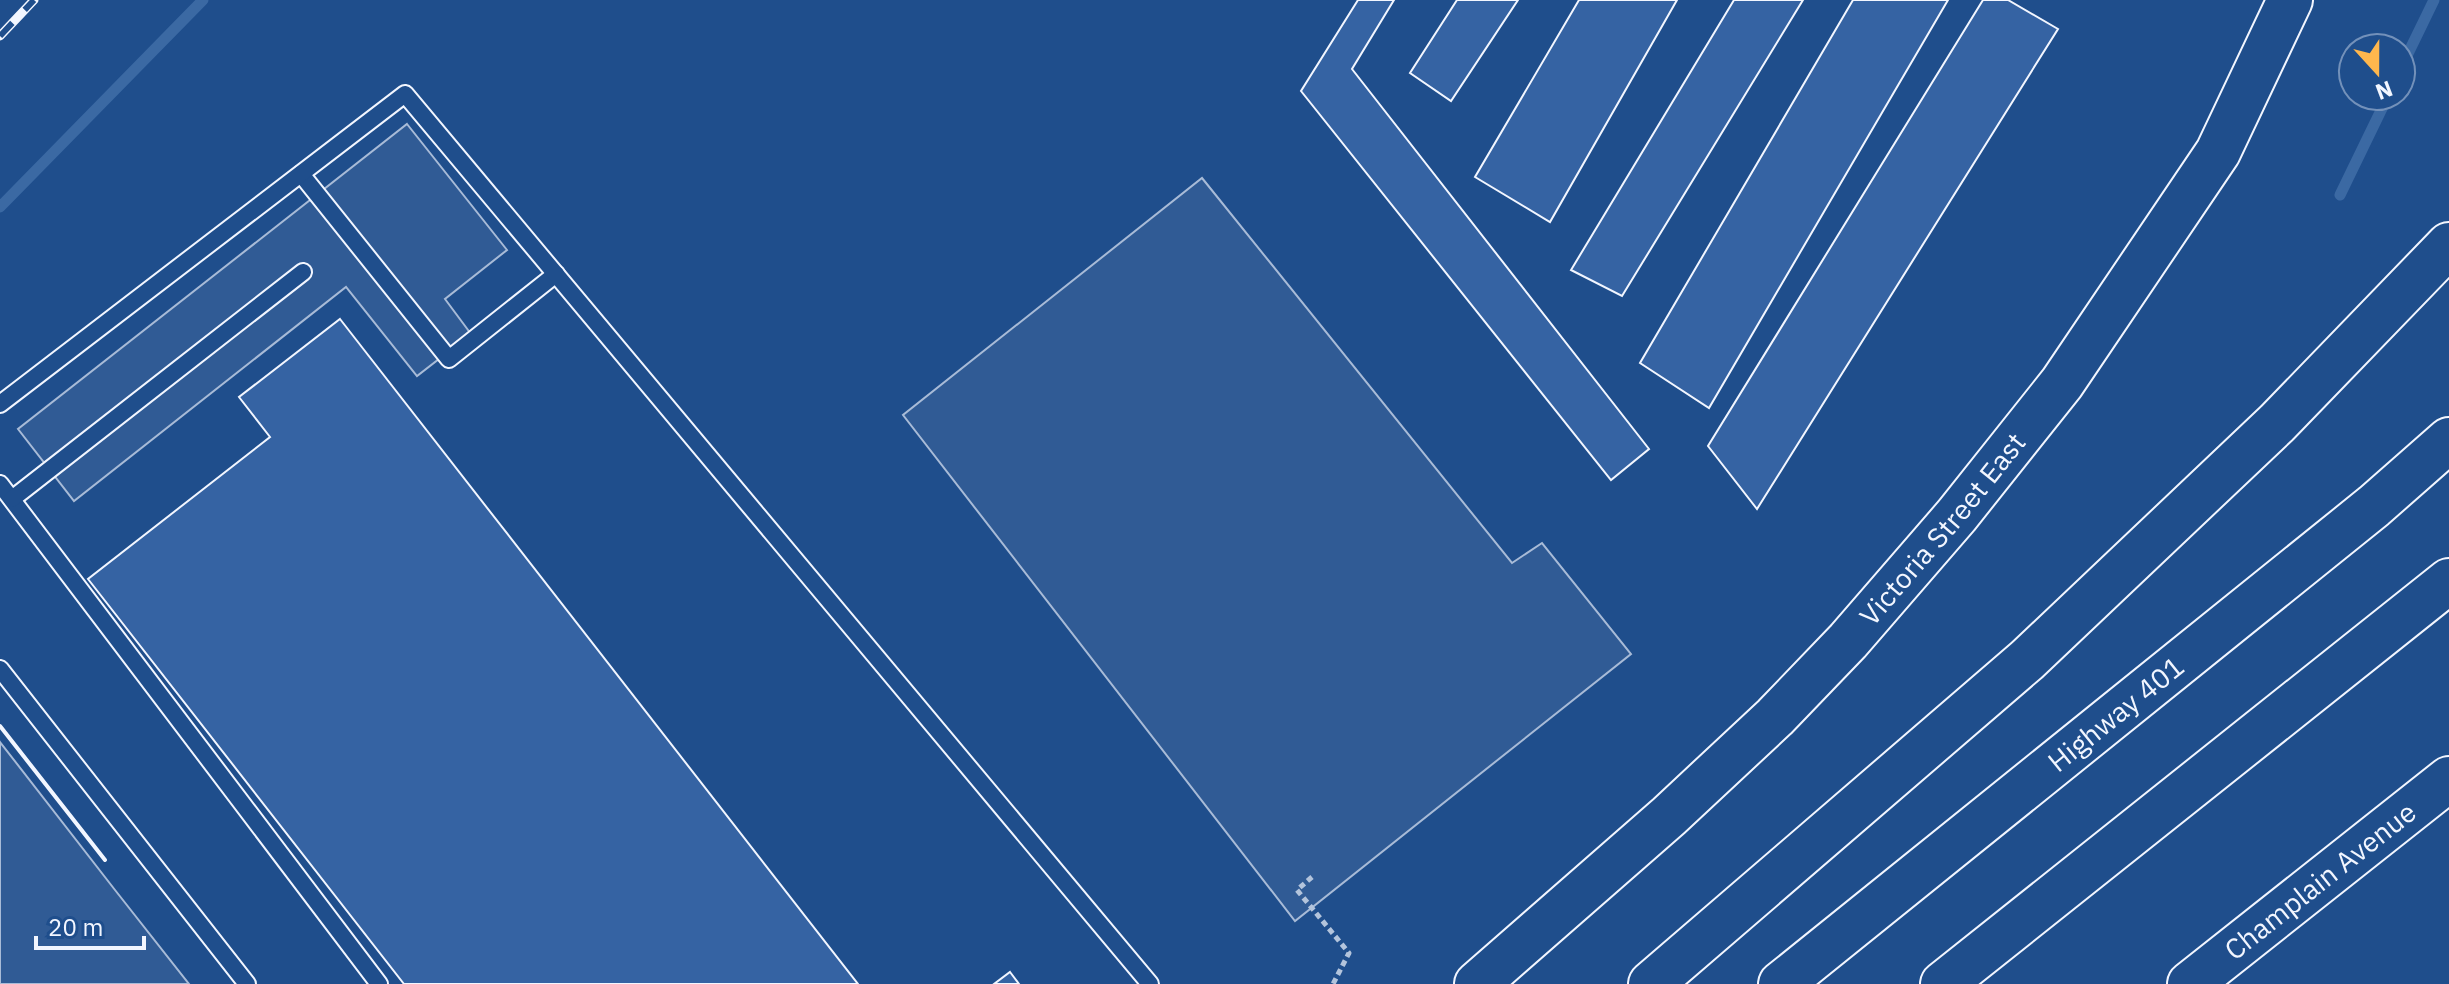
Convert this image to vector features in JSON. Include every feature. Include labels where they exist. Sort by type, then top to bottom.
[{"type":"main road","name":"Victoria Street East","points":[[1484,978],[1669,816],[1775,717],[1848,641],[1957,515],[2062,383],[2218,152],[2290,0]]},
{"type":"main road","points":[[1651,984],[2027,660],[2277,423],[2449,245]]},
{"type":"main road","name":"Highway 401","points":[[1781,984],[2374,506],[2449,440]]},
{"type":"main road","points":[[1943,984],[2449,581]]},
{"type":"main road","name":"Champlain Avenue","points":[[2190,984],[2449,779]]},
{"type":"lane","points":[[0,404],[405,94],[1150,984]]},
{"type":"lane","points":[[301,174],[449,359],[556,274]]},
{"type":"lane","points":[[12,499],[303,272]]},
{"type":"lane","points":[[0,484],[379,984]]},
{"type":"lane","points":[[0,669],[247,984]]},
{"type":"path","points":[[1312,877],[1297,890],[1349,953],[1333,984]]},
{"type":"shaded area","points":[[407,124],[507,250],[445,299],[471,334],[417,376],[346,287],[74,501],[18,429]]},
{"type":"shaded area","points":[[1202,178],[1512,563],[1542,543],[1631,654],[1295,921],[903,415]]},
{"type":"shaded area","points":[[0,742],[115,890],[189,984],[0,984]]},
{"type":"building","points":[[1358,0],[1394,0],[1352,69],[1649,449],[1611,480],[1301,91]]},
{"type":"building","points":[[1457,0],[1518,0],[1451,101],[1410,73]]},
{"type":"building","points":[[1579,0],[1677,0],[1550,222],[1475,177]]},
{"type":"building","points":[[1734,0],[1803,0],[1622,296],[1571,270]]},
{"type":"building","points":[[1853,0],[1948,0],[1709,408],[1640,363]]},
{"type":"building","points":[[1983,0],[2008,0],[2058,29],[1757,509],[1708,446]]},
{"type":"building","points":[[340,319],[858,984],[404,984],[88,579],[270,437],[239,397]]},
{"type":"building","points":[[1010,972],[1019,984],[994,984]]},
{"type":"waterway","points":[[0,207],[203,0]]},
{"type":"waterway","points":[[2417,35],[2434,0]]},
{"type":"waterway","points":[[2340,195],[2380,112]]},
{"type":"railway","points":[[0,36],[34,0]]},
{"type":"wall","points":[[0,726],[105,860]]}]
